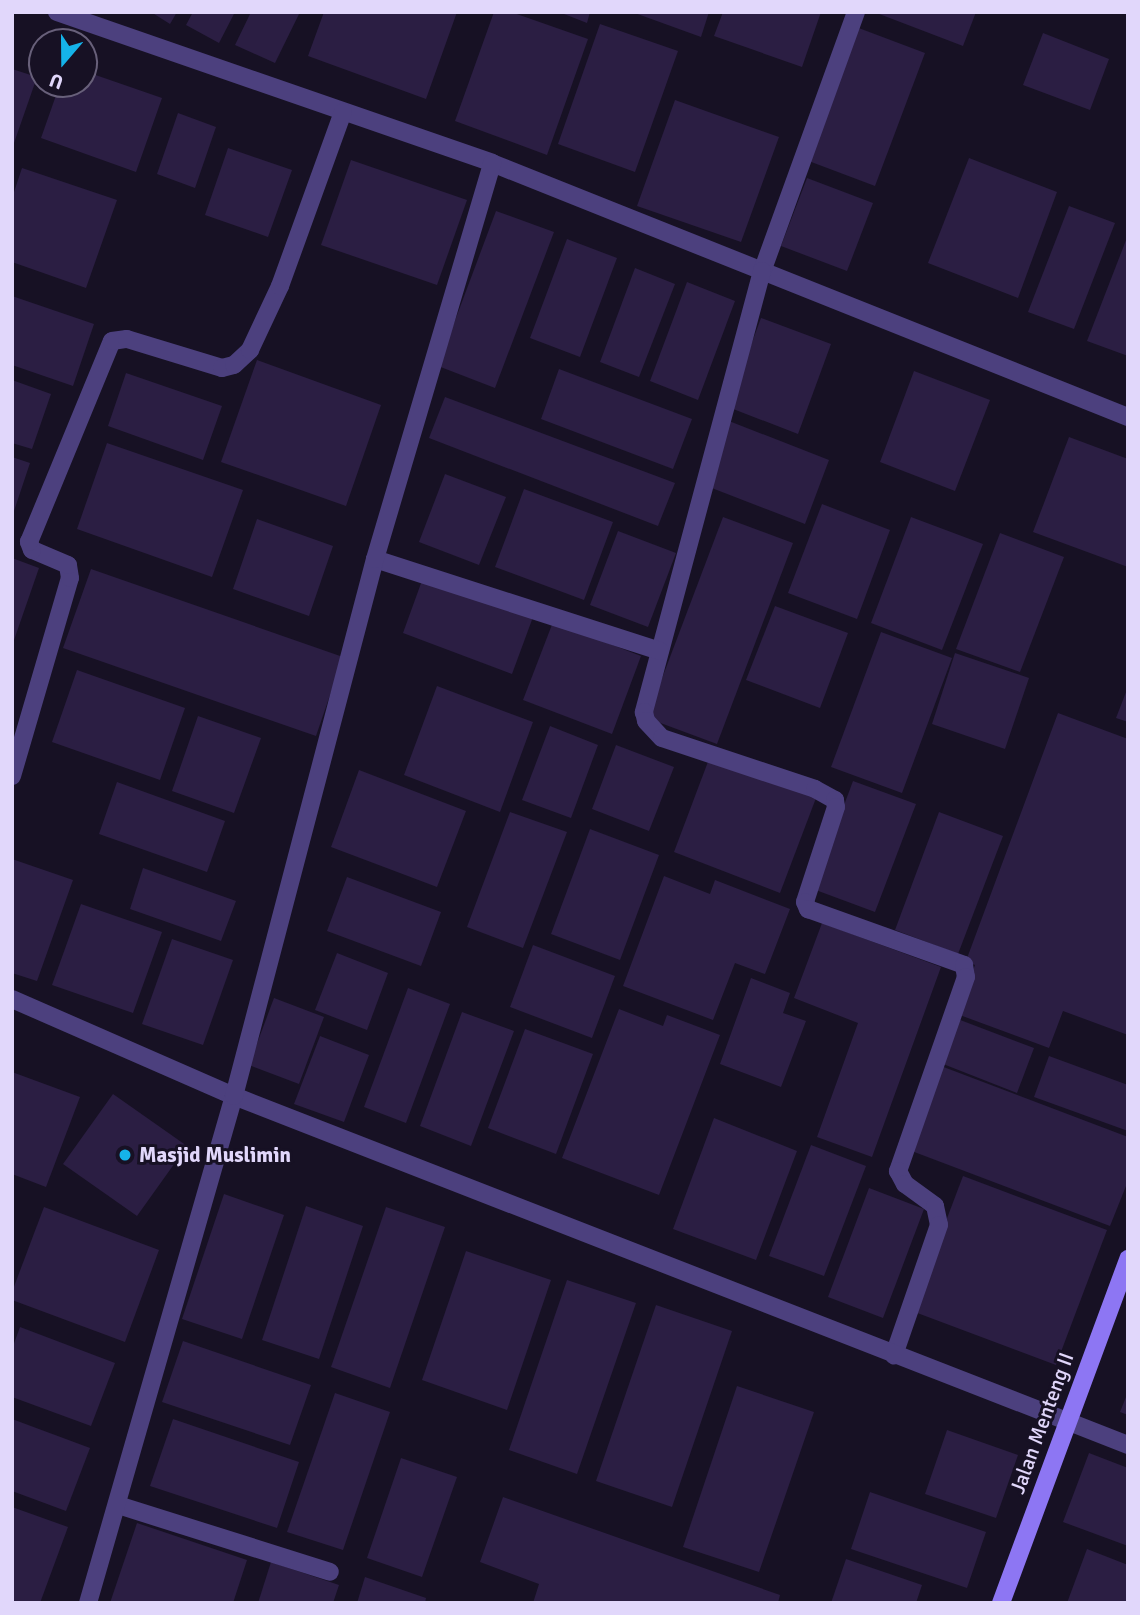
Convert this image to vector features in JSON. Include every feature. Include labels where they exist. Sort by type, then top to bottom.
[{"type":"street","points":[[57,12],[492,163],[1128,417]]},
{"type":"street","points":[[856,12],[762,271],[644,712],[646,722],[662,738],[815,789],[835,800],[836,807],[805,902],[808,909],[961,962],[965,970],[966,977],[898,1171],[905,1184],[935,1206],[939,1225],[894,1355]]},
{"type":"street","points":[[12,776],[71,578],[68,565],[32,550],[29,542],[112,341],[127,339],[222,368],[234,365],[250,350],[280,286],[343,112]]},
{"type":"street","points":[[88,1603],[234,1097],[375,559],[492,163]]},
{"type":"street","points":[[375,559],[660,651]]},
{"type":"street","points":[[12,999],[234,1097],[1128,1444]]},
{"type":"street","name":"Jalan Menteng II","points":[[1001,1603],[1066,1420],[1128,1259]]},
{"type":"street","points":[[118,1506],[330,1572]]},
{"type":"building","points":[[151,12],[177,12],[170,24]]},
{"type":"building","points":[[193,12],[235,12],[219,43],[186,25]]},
{"type":"building","points":[[251,12],[300,12],[275,63],[235,45]]},
{"type":"building","points":[[324,12],[457,12],[426,99],[308,56]]},
{"type":"building","points":[[494,12],[511,12],[588,39],[547,155],[455,121]]},
{"type":"building","points":[[559,12],[590,12],[587,23]]},
{"type":"building","points":[[632,12],[709,12],[701,37]]},
{"type":"building","points":[[723,12],[821,12],[802,67],[714,36]]},
{"type":"building","points":[[874,12],[976,12],[963,46]]},
{"type":"building","points":[[600,24],[678,51],[635,172],[558,144]]},
{"type":"building","points":[[856,27],[925,53],[875,186],[806,160]]},
{"type":"building","points":[[1043,33],[1109,59],[1090,110],[1023,85]]},
{"type":"building","points":[[12,69],[28,74],[30,98],[14,143]]},
{"type":"building","points":[[98,76],[162,98],[136,172],[41,138],[55,98],[98,98]]},
{"type":"building","points":[[675,100],[779,137],[741,242],[637,206]]},
{"type":"building","points":[[178,113],[216,127],[195,188],[157,174]]},
{"type":"building","points":[[228,148],[292,170],[268,237],[205,215]]},
{"type":"building","points":[[969,158],[1057,192],[1018,298],[928,263]]},
{"type":"building","points":[[351,160],[467,200],[437,285],[321,245]]},
{"type":"building","points":[[22,168],[117,200],[86,288],[12,262],[12,198]]},
{"type":"building","points":[[807,178],[873,203],[847,271],[781,246]]},
{"type":"building","points":[[1069,206],[1115,223],[1074,329],[1028,312]]},
{"type":"building","points":[[496,211],[554,232],[495,388],[438,366]]},
{"type":"building","points":[[1128,235],[1128,356],[1087,341]]},
{"type":"building","points":[[567,239],[617,258],[580,357],[530,338]]},
{"type":"building","points":[[635,268],[675,284],[639,377],[600,362]]},
{"type":"building","points":[[687,282],[735,301],[698,400],[650,381]]},
{"type":"building","points":[[12,296],[94,324],[73,386],[12,365]]},
{"type":"building","points":[[761,318],[831,344],[798,434],[728,407]]},
{"type":"building","points":[[257,360],[381,405],[346,506],[221,462]]},
{"type":"building","points":[[559,369],[692,419],[673,469],[541,419]]},
{"type":"building","points":[[914,371],[990,400],[955,491],[880,462]]},
{"type":"building","points":[[126,373],[222,406],[203,460],[108,426]]},
{"type":"building","points":[[12,380],[51,394],[32,449],[12,443]]},
{"type":"building","points":[[445,397],[675,483],[658,526],[429,438]]},
{"type":"building","points":[[729,421],[829,460],[805,524],[704,485]]},
{"type":"building","points":[[1069,437],[1128,459],[1128,567],[1033,532]]},
{"type":"building","points":[[107,443],[243,490],[212,577],[77,529]]},
{"type":"building","points":[[12,457],[30,463],[13,514],[12,514]]},
{"type":"building","points":[[445,474],[506,497],[479,565],[419,542]]},
{"type":"building","points":[[524,489],[613,522],[584,600],[495,567]]},
{"type":"building","points":[[822,504],[890,530],[857,619],[788,593]]},
{"type":"building","points":[[723,517],[793,543],[717,744],[647,718]]},
{"type":"building","points":[[911,517],[983,544],[942,650],[871,623]]},
{"type":"building","points":[[257,519],[333,546],[309,616],[233,589]]},
{"type":"building","points":[[618,531],[676,553],[648,627],[590,605]]},
{"type":"building","points":[[1000,533],[1064,557],[1020,672],[956,649]]},
{"type":"building","points":[[12,558],[39,568],[13,643],[12,643]]},
{"type":"building","points":[[91,569],[343,657],[316,736],[63,648]]},
{"type":"building","points":[[424,575],[533,617],[512,674],[403,633]]},
{"type":"building","points":[[775,606],[848,633],[820,708],[746,680]]},
{"type":"building","points":[[553,622],[641,656],[612,734],[523,700]]},
{"type":"building","points":[[881,632],[952,658],[902,793],[831,767]]},
{"type":"building","points":[[955,653],[1029,678],[1005,749],[932,724]]},
{"type":"building","points":[[77,670],[185,708],[160,780],[52,742]]},
{"type":"building","points":[[437,686],[533,722],[500,812],[404,775]]},
{"type":"building","points":[[1128,687],[1128,722],[1116,718]]},
{"type":"building","points":[[1058,713],[1128,739],[1128,1035],[1063,1011],[1049,1048],[957,1014],[975,965],[966,961]]},
{"type":"building","points":[[198,716],[261,738],[234,813],[172,791]]},
{"type":"building","points":[[550,726],[598,745],[571,818],[522,800]]},
{"type":"building","points":[[616,745],[674,767],[649,831],[592,809]]},
{"type":"building","points":[[709,759],[816,798],[780,893],[674,852]]},
{"type":"building","points":[[359,770],[466,811],[437,887],[331,847]]},
{"type":"building","points":[[853,781],[916,804],[875,912],[813,889]]},
{"type":"building","points":[[117,782],[225,821],[207,872],[99,834]]},
{"type":"building","points":[[510,812],[567,832],[523,948],[467,927]]},
{"type":"building","points":[[939,812],[1003,836],[958,954],[895,930]]},
{"type":"building","points":[[590,829],[659,855],[620,960],[551,934]]},
{"type":"building","points":[[12,859],[73,880],[37,981],[12,973]]},
{"type":"building","points":[[143,868],[236,901],[221,941],[130,909]]},
{"type":"building","points":[[664,876],[710,894],[715,880],[790,909],[765,974],[735,963],[713,1020],[623,986]]},
{"type":"building","points":[[347,877],[441,912],[421,966],[327,931]]},
{"type":"building","points":[[81,904],[162,932],[133,1013],[52,985]]},
{"type":"building","points":[[822,923],[941,967],[872,1157],[817,1137],[858,1023],[794,998]]},
{"type":"building","points":[[172,939],[233,960],[203,1045],[142,1024]]},
{"type":"building","points":[[533,945],[615,976],[592,1038],[510,1007]]},
{"type":"building","points":[[337,953],[388,973],[367,1030],[315,1010]]},
{"type":"building","points":[[751,978],[790,993],[783,1013],[806,1021],[781,1087],[720,1064]]},
{"type":"building","points":[[408,988],[450,1004],[406,1123],[364,1107]]},
{"type":"building","points":[[274,998],[324,1017],[299,1084],[249,1065]]},
{"type":"building","points":[[619,1009],[663,1026],[667,1015],[720,1035],[659,1195],[562,1158]]},
{"type":"building","points":[[462,1012],[514,1031],[471,1146],[420,1126]]},
{"type":"building","points":[[955,1018],[1034,1048],[1017,1093],[938,1062]]},
{"type":"building","points":[[525,1029],[593,1054],[556,1154],[488,1128]]},
{"type":"building","points":[[320,1036],[369,1055],[344,1122],[294,1104]]},
{"type":"building","points":[[1049,1056],[1128,1085],[1128,1131],[1034,1097]]},
{"type":"building","points":[[941,1066],[1128,1137],[1128,1181],[1110,1226],[909,1150]]},
{"type":"building","points":[[12,1072],[80,1097],[46,1187],[12,1174]]},
{"type":"building","name":"Masjid Muslimin","points":[[113,1094],[187,1146],[137,1216],[63,1164]]},
{"type":"building","points":[[714,1118],[797,1151],[756,1260],[673,1229]]},
{"type":"building","points":[[811,1145],[866,1166],[824,1276],[769,1256]]},
{"type":"building","points":[[963,1176],[1107,1230],[1056,1365],[912,1311]]},
{"type":"building","points":[[869,1188],[924,1209],[883,1318],[828,1297]]},
{"type":"building","points":[[224,1194],[284,1215],[242,1339],[182,1319]]},
{"type":"building","points":[[306,1206],[363,1226],[319,1359],[262,1340]]},
{"type":"building","points":[[44,1207],[159,1250],[125,1342],[12,1300],[12,1292]]},
{"type":"building","points":[[386,1207],[445,1227],[390,1388],[331,1367]]},
{"type":"building","points":[[466,1251],[551,1280],[507,1410],[422,1380]]},
{"type":"building","points":[[567,1280],[636,1303],[577,1474],[509,1450]]},
{"type":"building","points":[[656,1305],[732,1331],[672,1507],[596,1481]]},
{"type":"building","points":[[20,1327],[115,1363],[91,1426],[12,1397],[12,1349]]},
{"type":"building","points":[[183,1341],[311,1385],[290,1445],[162,1402]]},
{"type":"building","points":[[737,1386],[814,1412],[759,1572],[683,1547]]},
{"type":"building","points":[[1128,1392],[1128,1415],[1120,1412]]},
{"type":"building","points":[[335,1393],[390,1412],[343,1550],[287,1532]]},
{"type":"building","points":[[12,1419],[90,1448],[66,1511],[12,1491]]},
{"type":"building","points":[[173,1419],[299,1462],[277,1528],[150,1486]]},
{"type":"building","points":[[947,1430],[1018,1455],[996,1518],[925,1494]]},
{"type":"building","points":[[1089,1453],[1128,1468],[1128,1546],[1063,1522]]},
{"type":"building","points":[[401,1458],[457,1477],[422,1577],[367,1558]]},
{"type":"building","points":[[870,1492],[986,1532],[967,1588],[851,1549]]},
{"type":"building","points":[[503,1497],[780,1595],[778,1603],[533,1603],[539,1584],[480,1562]]},
{"type":"building","points":[[12,1507],[68,1527],[40,1603],[12,1603]]},
{"type":"building","points":[[137,1523],[247,1560],[233,1603],[110,1603]]},
{"type":"building","points":[[1087,1549],[1128,1565],[1128,1603],[1067,1603]]},
{"type":"building","points":[[846,1559],[922,1585],[916,1603],[831,1603]]},
{"type":"building","points":[[271,1562],[339,1585],[333,1603],[258,1603]]},
{"type":"building","points":[[365,1577],[426,1598],[425,1603],[357,1603]]},
{"type":"place","name":"Masjid Muslimin","points":[[125,1155]]}]
